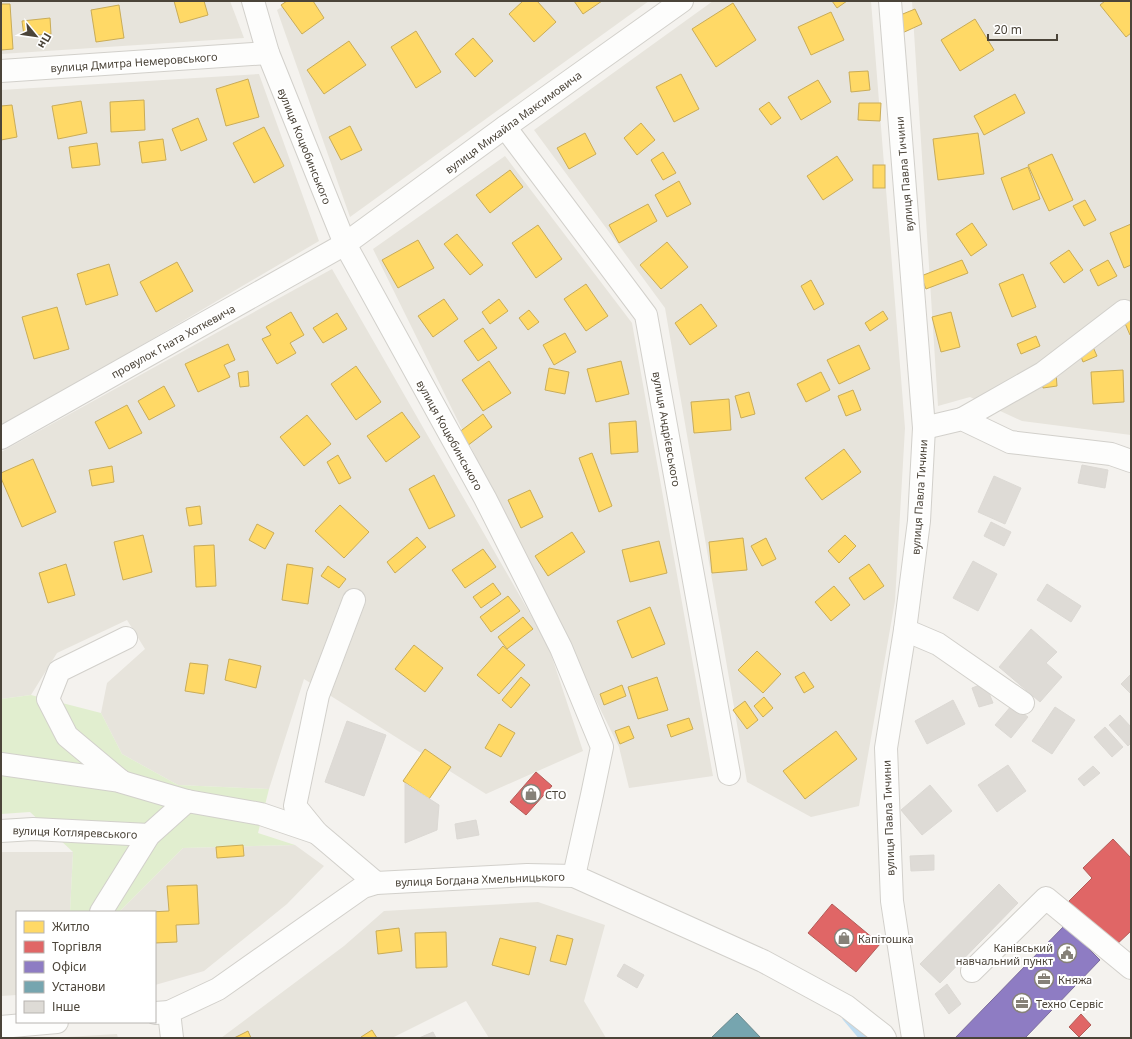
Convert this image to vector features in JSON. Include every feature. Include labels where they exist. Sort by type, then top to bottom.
[{"type":"street","name":"вулиця Коцюбинського","points":[[254,1],[268,53],[345,244],[489,505],[561,648],[602,747],[574,876]]},
{"type":"street","name":"вулиця Михайла Максимовича","points":[[345,244],[505,127],[682,1]]},
{"type":"street","name":"вулиця Павла Тичини","points":[[890,1],[924,428],[919,521],[886,748],[892,901],[914,1038]]},
{"type":"street","name":"вулиця Дмитра Немеровського","points":[[1,71],[268,53]]},
{"type":"street","name":"вулиця Андрієвського","points":[[505,127],[646,314],[729,774]]},
{"type":"street","name":"провулок Гната Хоткевича","points":[[1,438],[345,244]]},
{"type":"street","points":[[924,428],[962,419],[1043,373],[1124,311]]},
{"type":"street","points":[[962,419],[1010,442],[1111,454],[1131,461]]},
{"type":"street","points":[[354,600],[318,696],[295,806],[317,834],[376,883]]},
{"type":"street","points":[[904,630],[938,644],[1023,703]]},
{"type":"street","points":[[122,782],[67,736],[48,699],[59,671],[126,638]]},
{"type":"street","points":[[1,764],[122,782],[187,801],[261,814],[317,834]]},
{"type":"street","points":[[102,911],[149,835],[187,801]]},
{"type":"street","name":"вулиця Котляревського","points":[[1,831],[33,829],[149,835]]},
{"type":"street","name":"вулиця Богдана Хмельницького","points":[[172,1038],[162,1013],[218,989],[364,888],[376,883],[527,875],[574,876],[763,961],[846,1006],[883,1035],[884,1038]]},
{"type":"street","points":[[972,971],[1046,898],[1131,968]]},
{"type":"street","points":[[1,1027],[46,1023]]},
{"type":"shaded area","points":[[1,1],[230,1],[244,38],[1,54]]},
{"type":"shaded area","points":[[291,1],[649,1],[350,217],[277,10]]},
{"type":"shaded area","points":[[713,1],[871,1],[905,428],[895,601],[859,806],[811,817],[747,782],[665,308],[534,130]]},
{"type":"shaded area","points":[[912,1],[1131,1],[1131,435],[1022,421],[970,397],[938,406]]},
{"type":"shaded area","points":[[259,74],[319,241],[1,428],[1,90]]},
{"type":"shaded area","points":[[505,156],[632,323],[713,776],[629,788],[619,747],[373,249]]},
{"type":"shaded area","points":[[332,269],[548,645],[583,751],[486,794],[304,679],[269,789],[178,785],[122,754],[101,713],[107,683],[145,649],[127,620],[57,653],[31,695],[1,699],[1,452]]},
{"type":"shaded area","points":[[295,845],[324,866],[287,904],[204,971],[156,985],[156,911],[120,911],[183,848]]},
{"type":"shaded area","points":[[1,852],[73,852],[70,911],[16,911],[16,995],[1,996]]},
{"type":"shaded area","points":[[538,902],[605,925],[584,1001],[606,1038],[489,1038],[466,1001],[392,1038],[221,1038],[344,946],[384,911]]},
{"type":"shaded area","points":[[117,1034],[118,1038],[49,1038]]},
{"type":"green space","points":[[31,695],[101,713],[122,754],[178,785],[269,789],[258,833],[295,845],[183,848],[120,911],[70,911],[73,852],[30,812],[1,814],[1,699]]},
{"type":"building: Житло","points":[[174,1],[204,1],[208,15],[180,23]]},
{"type":"building: Житло","points":[[287,1],[313,1],[324,18],[302,34],[281,5]]},
{"type":"building: Житло","points":[[523,1],[537,1],[556,22],[534,42],[509,14]]},
{"type":"building: Житло","points":[[574,1],[602,1],[583,14]]},
{"type":"building: Житло","points":[[832,1],[847,1],[837,8]]},
{"type":"building: Житло","points":[[1105,1],[1131,1],[1131,33],[1126,37],[1100,5]]},
{"type":"building: Житло","points":[[733,3],[756,40],[716,67],[692,29]]},
{"type":"building: Житло","points":[[1,4],[10,4],[13,49],[1,50]]},
{"type":"building: Житло","points":[[119,5],[124,38],[96,42],[91,10]]},
{"type":"building: Житло","points":[[915,9],[922,24],[900,34],[893,18]]},
{"type":"building: Житло","points":[[831,12],[844,40],[811,55],[798,27]]},
{"type":"building: Житло","points":[[50,18],[51,34],[24,36],[22,21]]},
{"type":"building: Житло","points":[[975,19],[994,50],[960,71],[941,40]]},
{"type":"building: Житло","points":[[416,31],[441,72],[416,88],[391,47]]},
{"type":"building: Житло","points":[[473,38],[493,61],[475,77],[455,54]]},
{"type":"building: Житло","points":[[349,41],[366,65],[324,94],[307,70]]},
{"type":"building: Житло","points":[[868,71],[870,90],[851,92],[849,72]]},
{"type":"building: Житло","points":[[681,74],[699,109],[674,122],[656,87]]},
{"type":"building: Житло","points":[[248,79],[259,117],[226,126],[216,89]]},
{"type":"building: Житло","points":[[818,80],[831,102],[801,120],[788,97]]},
{"type":"building: Житло","points":[[1015,94],[1025,113],[984,135],[974,116]]},
{"type":"building: Житло","points":[[144,100],[145,130],[111,132],[110,102]]},
{"type":"building: Житло","points":[[81,101],[87,133],[58,139],[52,106]]},
{"type":"building: Житло","points":[[769,102],[781,118],[771,125],[759,109]]},
{"type":"building: Житло","points":[[859,103],[881,103],[880,121],[858,120]]},
{"type":"building: Житло","points":[[12,105],[17,137],[1,140],[1,106]]},
{"type":"building: Житло","points":[[198,118],[207,140],[181,151],[172,129]]},
{"type":"building: Житло","points":[[641,123],[655,140],[637,155],[624,138]]},
{"type":"building: Житло","points":[[350,126],[362,150],[341,160],[329,137]]},
{"type":"building: Житло","points":[[264,127],[284,166],[254,183],[233,143]]},
{"type":"building: Житло","points":[[585,133],[596,154],[569,169],[557,148]]},
{"type":"building: Житло","points":[[978,133],[984,174],[938,180],[933,139]]},
{"type":"building: Житло","points":[[163,139],[166,160],[142,163],[139,142]]},
{"type":"building: Житло","points":[[97,143],[100,165],[72,168],[69,147]]},
{"type":"building: Житло","points":[[663,152],[676,173],[663,180],[651,160]]},
{"type":"building: Житло","points":[[1052,154],[1073,200],[1049,211],[1028,165]]},
{"type":"building: Житло","points":[[837,156],[853,180],[823,200],[807,176]]},
{"type":"building: Житло","points":[[873,165],[885,165],[885,188],[873,188]]},
{"type":"building: Житло","points":[[1028,167],[1040,199],[1013,210],[1001,178]]},
{"type":"building: Житло","points":[[510,170],[523,187],[490,213],[476,195]]},
{"type":"building: Житло","points":[[679,181],[691,204],[667,217],[655,195]]},
{"type":"building: Житло","points":[[1085,200],[1096,220],[1084,226],[1073,206]]},
{"type":"building: Житло","points":[[648,204],[657,221],[619,243],[609,225]]},
{"type":"building: Житло","points":[[972,223],[987,245],[971,256],[956,234]]},
{"type":"building: Житло","points":[[1131,224],[1131,265],[1124,268],[1110,233]]},
{"type":"building: Житло","points":[[538,225],[562,259],[536,278],[512,243]]},
{"type":"building: Житло","points":[[457,234],[483,265],[470,275],[444,244]]},
{"type":"building: Житло","points":[[418,240],[434,268],[398,288],[382,260]]},
{"type":"building: Житло","points":[[667,242],[688,267],[661,289],[640,265]]},
{"type":"building: Житло","points":[[1069,250],[1083,270],[1064,283],[1050,263]]},
{"type":"building: Житло","points":[[962,260],[968,273],[926,289],[921,276]]},
{"type":"building: Житло","points":[[1108,260],[1117,276],[1098,286],[1090,270]]},
{"type":"building: Житло","points":[[177,262],[193,291],[156,312],[140,282]]},
{"type":"building: Житло","points":[[109,264],[118,295],[86,305],[77,274]]},
{"type":"building: Житло","points":[[1023,274],[1036,307],[1012,317],[999,284]]},
{"type":"building: Житло","points":[[811,280],[824,304],[814,310],[801,286]]},
{"type":"building: Житло","points":[[586,284],[608,316],[586,331],[564,299]]},
{"type":"building: Житло","points":[[444,299],[458,319],[433,337],[418,316]]},
{"type":"building: Житло","points":[[499,299],[508,311],[490,324],[482,312]]},
{"type":"building: Житло","points":[[701,304],[717,326],[690,345],[675,323]]},
{"type":"building: Житло","points":[[57,307],[69,349],[34,359],[22,317]]},
{"type":"building: Житло","points":[[1131,309],[1131,335],[1130,335],[1121,314]]},
{"type":"building: Житло","points":[[529,310],[539,322],[528,330],[519,318]]},
{"type":"building: Житло","points":[[883,311],[888,319],[870,331],[865,323]]},
{"type":"building: Житло","points":[[291,312],[304,335],[290,343],[296,353],[277,364],[262,339],[271,335],[266,327]]},
{"type":"building: Житло","points":[[951,312],[960,347],[941,352],[932,317]]},
{"type":"building: Житло","points":[[337,313],[347,329],[323,343],[313,328]]},
{"type":"building: Житло","points":[[483,328],[497,348],[478,361],[464,341]]},
{"type":"building: Житло","points":[[565,333],[576,352],[554,365],[543,345]]},
{"type":"building: Житло","points":[[1036,336],[1040,346],[1021,354],[1017,344]]},
{"type":"building: Житло","points":[[228,344],[235,360],[224,365],[230,377],[198,392],[185,364]]},
{"type":"building: Житло","points":[[859,345],[870,369],[839,384],[827,360]]},
{"type":"building: Житло","points":[[1093,347],[1097,356],[1083,362],[1080,354]]},
{"type":"building: Житло","points":[[489,361],[511,393],[483,411],[462,380]]},
{"type":"building: Житло","points":[[621,361],[629,394],[596,402],[587,369]]},
{"type":"building: Житло","points":[[356,366],[381,402],[356,420],[331,384]]},
{"type":"building: Житло","points":[[549,368],[569,372],[565,394],[545,390]]},
{"type":"building: Житло","points":[[1123,370],[1124,402],[1093,404],[1091,372]]},
{"type":"building: Житло","points":[[248,371],[249,386],[240,387],[238,373]]},
{"type":"building: Житло","points":[[821,372],[830,390],[806,402],[797,384]]},
{"type":"building: Житло","points":[[1056,373],[1057,386],[1043,388],[1041,375]]},
{"type":"building: Житло","points":[[164,386],[175,406],[149,420],[138,401]]},
{"type":"building: Житло","points":[[853,390],[861,410],[846,416],[838,396]]},
{"type":"building: Житло","points":[[749,392],[755,414],[741,418],[735,396]]},
{"type":"building: Житло","points":[[729,399],[731,430],[694,433],[691,402]]},
{"type":"building: Житло","points":[[127,405],[142,433],[109,449],[95,422]]},
{"type":"building: Житло","points":[[402,412],[420,437],[386,462],[367,436]]},
{"type":"building: Житло","points":[[483,414],[492,427],[467,446],[458,433]]},
{"type":"building: Житло","points":[[307,415],[331,444],[304,466],[280,437]]},
{"type":"building: Житло","points":[[636,421],[638,452],[611,454],[609,423]]},
{"type":"building: Житло","points":[[844,449],[861,472],[822,500],[805,478]]},
{"type":"building: Житло","points":[[592,453],[612,506],[599,512],[579,458]]},
{"type":"building: Житло","points":[[338,455],[351,478],[339,484],[327,462]]},
{"type":"building: Житло","points":[[33,459],[56,512],[22,527],[1,478],[1,473]]},
{"type":"building: Житло","points":[[112,466],[114,482],[92,486],[89,470]]},
{"type":"building: Житло","points":[[434,475],[455,516],[429,529],[409,489]]},
{"type":"building: Житло","points":[[530,490],[543,517],[521,528],[508,500]]},
{"type":"building: Житло","points":[[340,505],[369,532],[344,558],[315,531]]},
{"type":"building: Житло","points":[[200,506],[202,524],[189,526],[186,508]]},
{"type":"building: Житло","points":[[257,524],[274,533],[265,549],[249,540]]},
{"type":"building: Житло","points":[[572,532],[585,552],[548,576],[535,556]]},
{"type":"building: Житло","points":[[143,535],[152,572],[123,580],[114,542]]},
{"type":"building: Житло","points":[[845,535],[856,546],[839,563],[828,551]]},
{"type":"building: Житло","points":[[417,537],[426,547],[395,573],[387,562]]},
{"type":"building: Житло","points":[[743,538],[747,570],[712,573],[709,542]]},
{"type":"building: Житло","points":[[766,538],[776,559],[762,566],[751,546]]},
{"type":"building: Житло","points":[[659,541],[667,573],[630,582],[622,550]]},
{"type":"building: Житло","points":[[214,545],[216,586],[196,587],[194,546]]},
{"type":"building: Житло","points":[[483,549],[496,567],[465,588],[452,570]]},
{"type":"building: Житло","points":[[66,564],[75,595],[48,603],[39,573]]},
{"type":"building: Житло","points":[[287,564],[313,568],[308,604],[282,600]]},
{"type":"building: Житло","points":[[869,564],[884,586],[864,600],[849,578]]},
{"type":"building: Житло","points":[[328,566],[346,579],[339,588],[321,576]]},
{"type":"building: Житло","points":[[493,583],[501,594],[481,608],[473,597]]},
{"type":"building: Житло","points":[[834,586],[850,605],[831,621],[815,602]]},
{"type":"building: Житло","points":[[508,596],[520,611],[491,632],[480,617]]},
{"type":"building: Житло","points":[[650,607],[665,644],[632,658],[617,621]]},
{"type":"building: Житло","points":[[523,617],[533,629],[507,649],[498,637]]},
{"type":"building: Житло","points":[[414,645],[443,668],[425,692],[395,669]]},
{"type":"building: Житло","points":[[503,646],[525,665],[499,694],[477,675]]},
{"type":"building: Житло","points":[[757,651],[781,674],[763,693],[738,670]]},
{"type":"building: Житло","points":[[229,659],[261,666],[256,688],[225,680]]},
{"type":"building: Житло","points":[[190,663],[208,665],[204,694],[185,691]]},
{"type":"building: Житло","points":[[804,672],[814,687],[804,693],[795,677]]},
{"type":"building: Житло","points":[[521,677],[530,685],[511,708],[502,700]]},
{"type":"building: Житло","points":[[657,677],[668,710],[638,719],[628,687]]},
{"type":"building: Житло","points":[[622,685],[626,696],[604,705],[600,694]]},
{"type":"building: Житло","points":[[764,697],[773,708],[763,717],[754,706]]},
{"type":"building: Житло","points":[[745,701],[758,720],[747,729],[733,710]]},
{"type":"building: Житло","points":[[689,718],[693,729],[671,737],[667,725]]},
{"type":"building: Житло","points":[[499,724],[515,733],[501,757],[485,748]]},
{"type":"building: Житло","points":[[629,726],[634,738],[620,744],[615,731]]},
{"type":"building: Житло","points":[[836,731],[857,759],[805,799],[783,771]]},
{"type":"building: Житло","points":[[425,749],[451,767],[429,799],[403,781]]},
{"type":"building: Житло","points":[[243,845],[244,856],[217,858],[216,847]]},
{"type":"building: Житло","points":[[197,885],[199,924],[176,925],[177,942],[156,943],[156,912],[169,911],[167,886]]},
{"type":"building: Житло","points":[[399,928],[402,951],[378,954],[376,931]]},
{"type":"building: Житло","points":[[446,932],[447,967],[416,968],[415,933]]},
{"type":"building: Житло","points":[[557,935],[573,939],[566,965],[550,961]]},
{"type":"building: Житло","points":[[500,938],[536,947],[529,975],[492,965]]},
{"type":"building: Житло","points":[[372,1030],[377,1038],[361,1038],[361,1037]]},
{"type":"building: Житло","points":[[248,1031],[251,1038],[234,1038]]},
{"type":"building: Торгівля","name":"СТО","points":[[536,772],[552,786],[526,815],[510,802]]},
{"type":"building: Торгівля","points":[[1113,839],[1131,858],[1131,931],[1114,947],[1069,901],[1092,878],[1083,868]]},
{"type":"building: Торгівля","name":"Капітошка","points":[[832,904],[880,944],[856,972],[808,933]]},
{"type":"building: Торгівля","points":[[1081,1014],[1091,1025],[1079,1037],[1069,1027]]},
{"type":"building: Офіси","points":[[1065,925],[1100,960],[1025,1038],[955,1038]]},
{"type":"building: Установи","points":[[737,1013],[761,1038],[711,1038]]},
{"type":"building: Інше","points":[[1082,465],[1108,470],[1105,488],[1078,483]]},
{"type":"building: Інше","points":[[994,476],[1021,488],[1005,524],[978,512]]},
{"type":"building: Інше","points":[[991,522],[1011,532],[1004,546],[984,536]]},
{"type":"building: Інше","points":[[973,561],[997,574],[978,611],[953,598]]},
{"type":"building: Інше","points":[[1047,584],[1081,606],[1071,622],[1037,600]]},
{"type":"building: Інше","points":[[1031,629],[1057,652],[1046,663],[1062,677],[1040,702],[999,667]]},
{"type":"building: Інше","points":[[1131,674],[1131,694],[1121,684]]},
{"type":"building: Інше","points":[[985,683],[993,703],[979,707],[972,688]]},
{"type":"building: Інше","points":[[953,700],[965,724],[927,744],[915,721]]},
{"type":"building: Інше","points":[[1012,705],[1028,717],[1011,738],[995,725]]},
{"type":"building: Інше","points":[[1055,707],[1075,720],[1052,754],[1032,741]]},
{"type":"building: Інше","points":[[1120,715],[1131,727],[1131,743],[1128,746],[1109,725]]},
{"type":"building: Інше","points":[[347,721],[386,735],[364,796],[325,782]]},
{"type":"building: Інше","points":[[1105,727],[1123,747],[1112,757],[1094,737]]},
{"type":"building: Інше","points":[[1008,765],[1026,791],[997,812],[978,785]]},
{"type":"building: Інше","points":[[1093,766],[1100,773],[1084,786],[1078,779]]},
{"type":"building: Інше","points":[[405,783],[439,805],[437,830],[405,843]]},
{"type":"building: Інше","points":[[930,785],[952,811],[922,835],[901,810]]},
{"type":"building: Інше","points":[[476,820],[479,835],[457,839],[455,824]]},
{"type":"building: Інше","points":[[934,855],[934,870],[911,871],[910,856]]},
{"type":"building: Інше","points":[[999,884],[1018,903],[940,983],[920,964]]},
{"type":"building: Інше","points":[[624,964],[644,975],[637,988],[617,976]]},
{"type":"building: Інше","points":[[947,984],[961,1004],[949,1014],[935,994]]},
{"type":"building: Інше","points":[[433,1032],[436,1038],[419,1038]]},
{"type":"waterway","points":[[846,1018],[863,1038]]},
{"type":"place","name":"СТО","points":[[531,794]]},
{"type":"place","name":"Капітошка","points":[[844,938]]},
{"type":"place","name":"Канівський навчальний пункт","points":[[1067,953]]},
{"type":"place","name":"Княжа","points":[[1044,979]]},
{"type":"place","name":"Техно Сервіс","points":[[1022,1003]]}]
